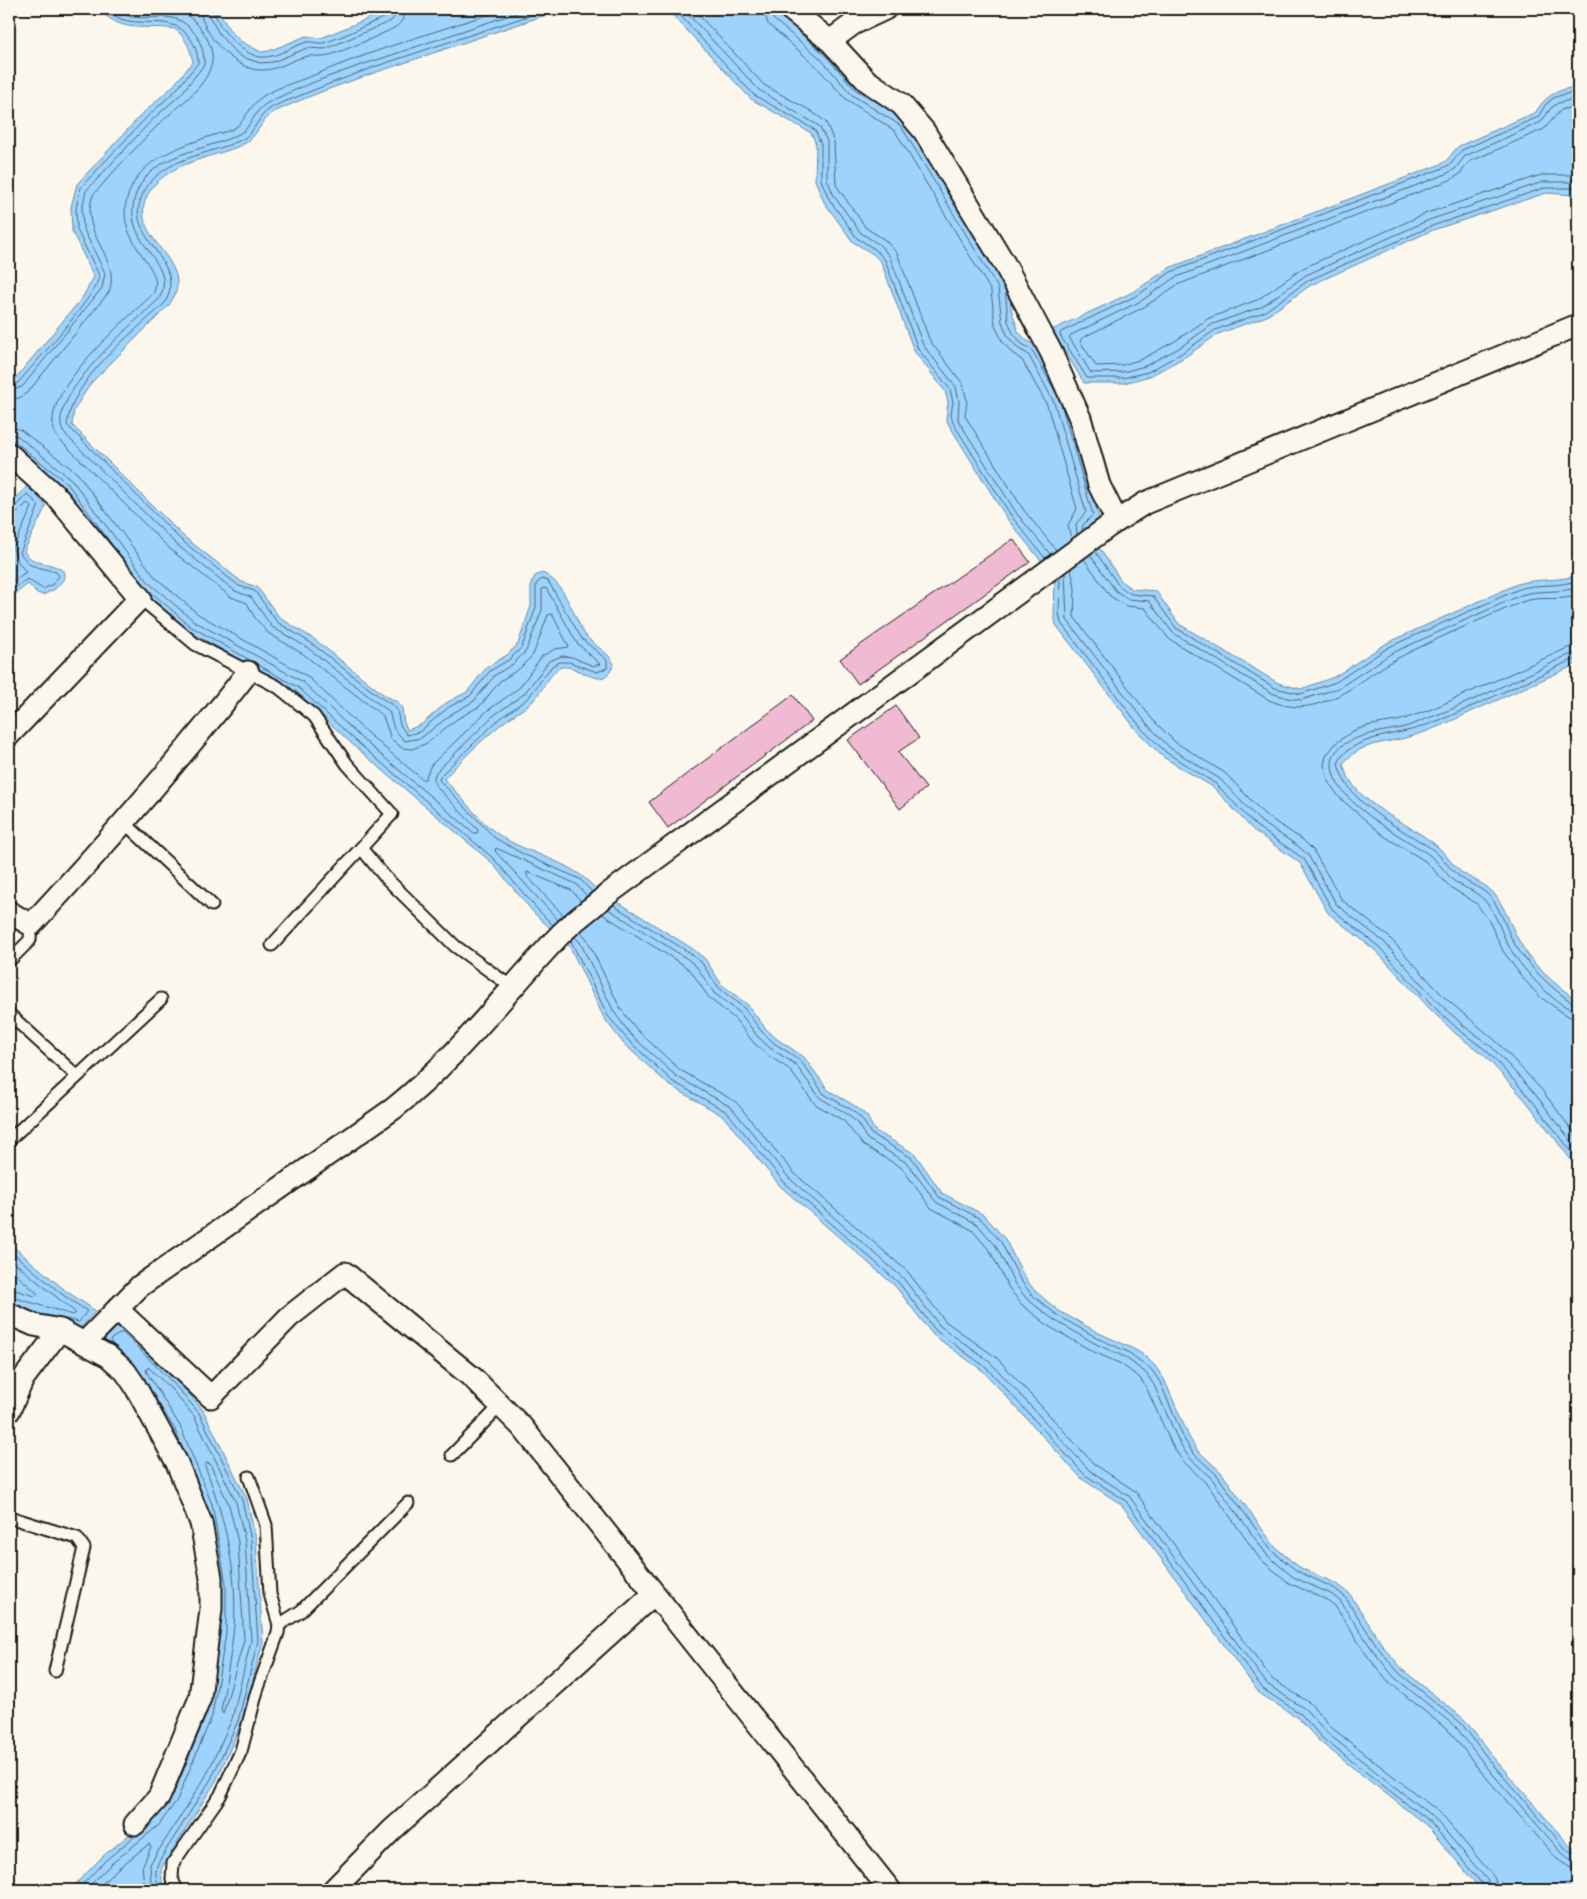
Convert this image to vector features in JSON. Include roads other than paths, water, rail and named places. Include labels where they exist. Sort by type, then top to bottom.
[{"type":"street","points":[[790,9],[830,41],[856,72],[901,104],[917,121],[1004,263],[1032,314],[1066,384],[1080,418],[1099,485],[1113,524]]},
{"type":"street","points":[[830,41],[853,24],[885,9]]},
{"type":"street","points":[[84,1343],[140,1286],[393,1109],[421,1086],[454,1055],[558,937],[608,894],[1113,524],[1145,503],[1578,326]]},
{"type":"street","points":[[9,454],[57,497],[140,598],[9,735]]},
{"type":"street","points":[[9,912],[31,925],[126,822],[193,743],[248,672]]},
{"type":"street","points":[[117,1309],[211,1397],[289,1318],[345,1273],[473,1378],[522,1427],[890,1890]]},
{"type":"street","points":[[9,1314],[34,1325],[60,1330],[114,1360],[130,1377],[177,1463],[199,1516],[211,1578],[211,1609],[200,1698],[159,1797],[136,1824]]},
{"type":"street","points":[[9,1411],[23,1379],[60,1330]]},
{"type":"street","points":[[333,1890],[391,1831],[654,1594]]},
{"type":"lane","points":[[140,598],[195,644],[278,687],[314,716],[347,764],[392,814],[272,945]]},
{"type":"lane","points":[[126,822],[212,905]]},
{"type":"lane","points":[[361,848],[385,876],[455,946],[513,988]]},
{"type":"lane","points":[[9,961],[30,940],[31,925]]},
{"type":"lane","points":[[9,1140],[161,999]]},
{"type":"lane","points":[[9,1014],[77,1076]]},
{"type":"lane","points":[[452,1455],[501,1405]]},
{"type":"lane","points":[[178,1890],[172,1879],[173,1863],[220,1796],[241,1751],[279,1625],[270,1594],[266,1525],[249,1477]]},
{"type":"lane","points":[[279,1625],[301,1611],[408,1503]]},
{"type":"lane","points":[[9,1517],[77,1538],[84,1548],[55,1670]]},
{"type":"water","points":[[99,9],[217,9],[229,29],[240,41],[261,52],[269,51],[306,36],[321,38],[391,9],[564,9],[359,78],[292,104],[271,114],[252,138],[242,145],[179,167],[157,182],[149,192],[144,207],[144,220],[173,267],[177,279],[176,292],[169,305],[91,383],[74,410],[72,425],[183,536],[242,582],[257,587],[280,618],[314,639],[383,694],[397,702],[402,708],[404,723],[408,730],[422,724],[446,703],[467,692],[487,667],[507,655],[518,644],[531,606],[531,583],[535,576],[542,573],[550,577],[567,599],[584,633],[604,651],[614,664],[609,673],[597,678],[569,667],[558,668],[533,701],[492,732],[444,779],[478,816],[499,835],[573,870],[594,887],[693,949],[705,959],[722,985],[747,1004],[766,1029],[777,1039],[804,1057],[828,1090],[855,1106],[867,1116],[874,1130],[915,1154],[942,1193],[984,1215],[1005,1239],[1025,1278],[1035,1291],[1059,1311],[1144,1355],[1164,1379],[1189,1437],[1197,1450],[1221,1472],[1275,1547],[1299,1567],[1337,1584],[1349,1593],[1383,1646],[1403,1670],[1464,1719],[1493,1757],[1570,1846],[1578,1851],[1578,1890],[1481,1890],[1427,1826],[1319,1741],[1298,1718],[1259,1693],[1121,1504],[1082,1479],[983,1371],[933,1335],[895,1286],[780,1186],[723,1116],[669,1085],[623,1043],[604,1018],[570,947],[534,913],[491,862],[354,746],[296,691],[187,630],[141,591],[64,487],[9,444],[9,380],[14,380],[82,298],[94,277],[72,231],[71,207],[77,184],[143,113],[173,86],[193,62],[187,44],[175,29],[125,25],[108,17]]},
{"type":"water","points":[[667,9],[779,9],[900,110],[1009,285],[1011,308],[1018,331],[1026,340],[1036,346],[1065,398],[1099,518],[1086,528],[1122,582],[1132,589],[1156,591],[1179,624],[1278,683],[1301,689],[1334,677],[1387,643],[1517,584],[1563,579],[1578,575],[1578,663],[1414,736],[1363,748],[1349,757],[1343,764],[1349,779],[1370,802],[1383,812],[1426,837],[1461,872],[1493,892],[1530,958],[1553,981],[1578,1001],[1578,1169],[1526,1101],[1484,1055],[1456,1034],[1431,1010],[1376,951],[1328,913],[1300,863],[1253,830],[1213,787],[1163,757],[1138,732],[1056,625],[1054,614],[1055,578],[1008,520],[949,425],[946,419],[948,402],[945,391],[914,351],[881,262],[873,254],[853,242],[824,202],[815,180],[816,144],[811,133],[751,99]]},
{"type":"water","points":[[1578,86],[1578,193],[1573,195],[1546,193],[1433,230],[1311,285],[1267,316],[1218,334],[1185,357],[1150,376],[1124,383],[1084,383],[1052,330],[1135,291],[1169,268],[1441,164],[1459,146],[1536,112],[1549,97],[1565,89]]},
{"type":"water","points":[[28,485],[46,506],[24,551],[37,562],[59,568],[64,572],[64,579],[55,589],[43,595],[37,593],[28,584],[9,599],[9,506]]},
{"type":"water","points":[[9,1243],[66,1291],[96,1311],[80,1328],[53,1322],[9,1306]]},
{"type":"water","points":[[120,1323],[179,1382],[203,1410],[247,1499],[256,1539],[263,1642],[242,1722],[216,1781],[161,1869],[162,1882],[168,1890],[70,1890],[103,1856],[151,1817],[202,1713],[208,1543],[102,1341]]}]
